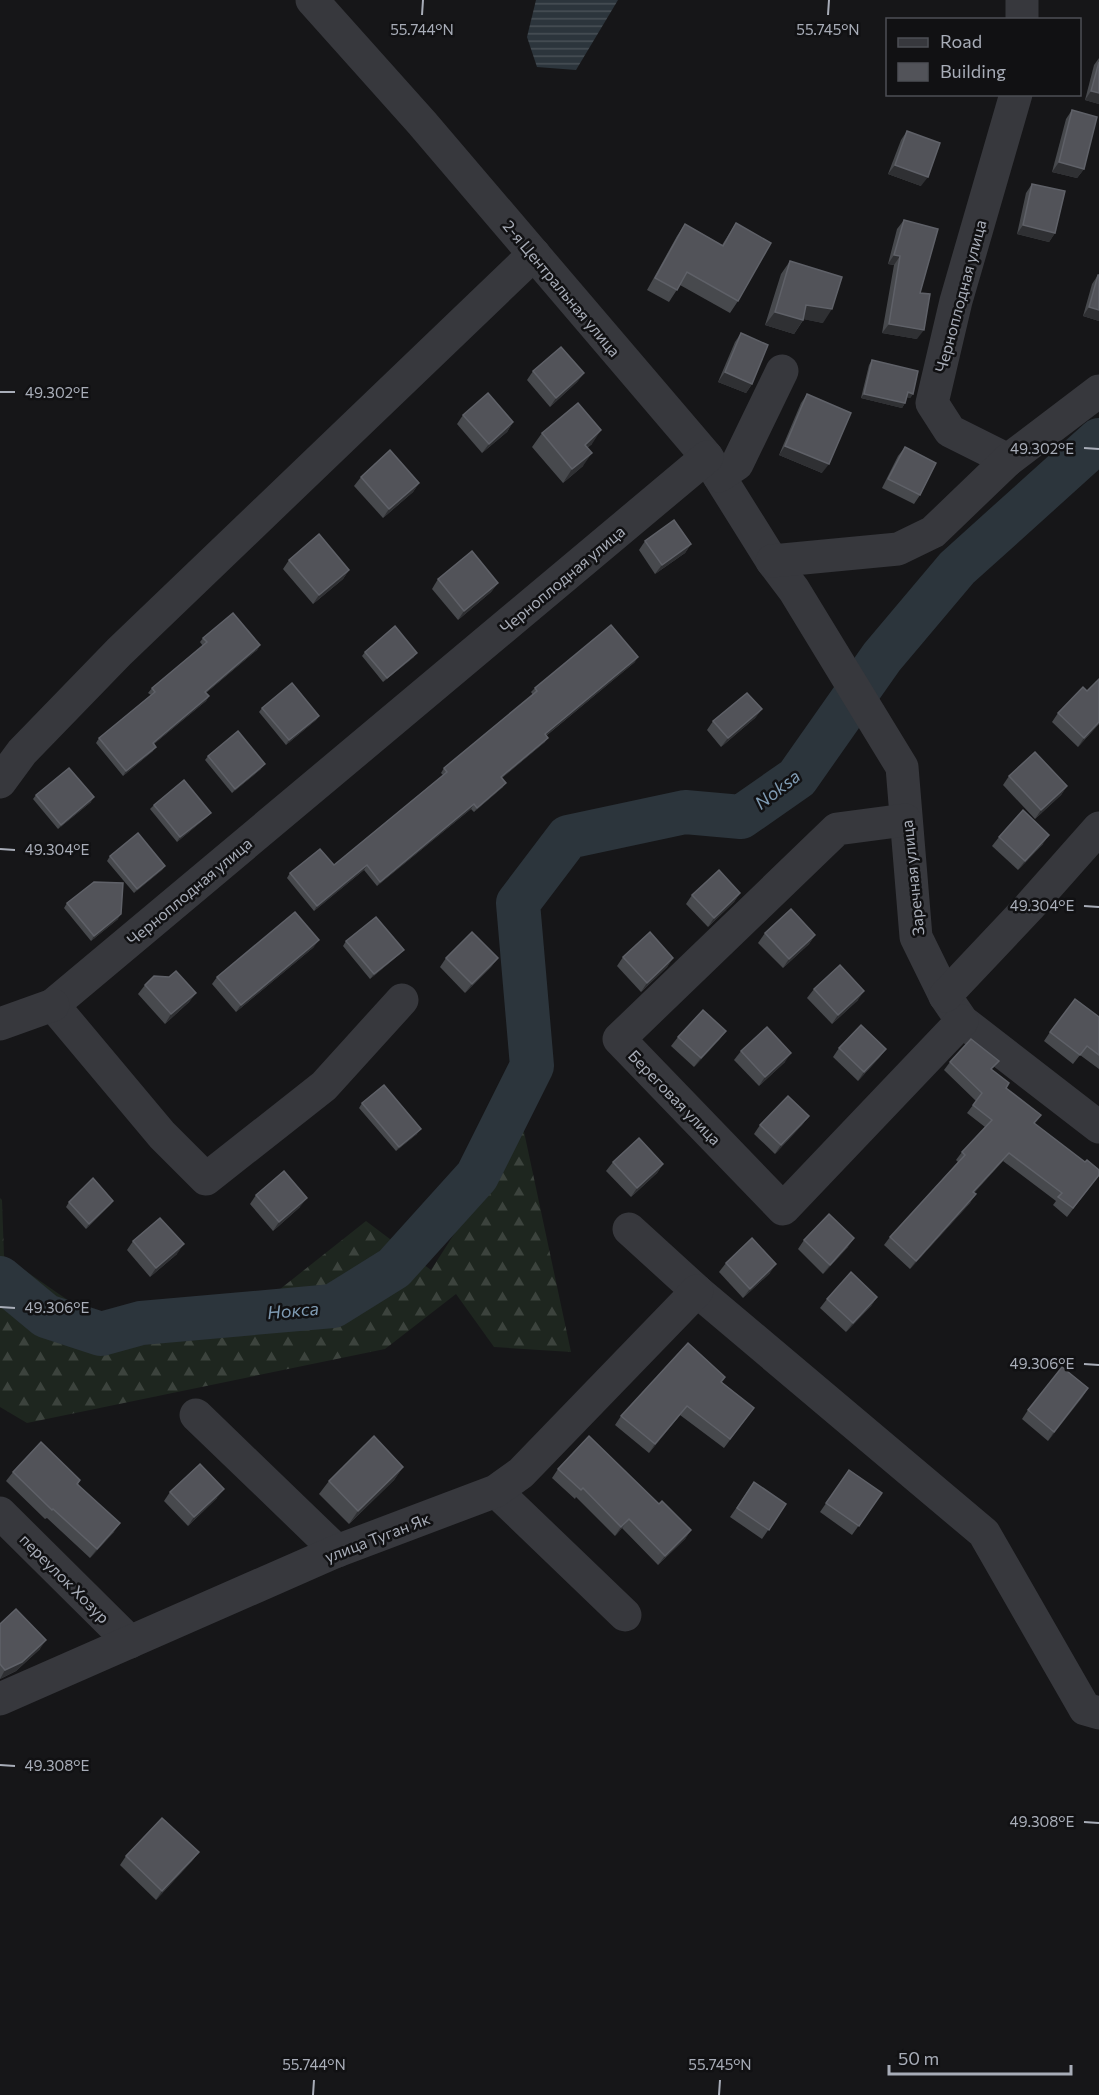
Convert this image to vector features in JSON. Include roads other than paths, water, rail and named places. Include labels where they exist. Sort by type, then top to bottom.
[{"type":"street","name":"2-я Центральная улица","points":[[312,0],[422,123],[713,466],[772,561],[794,590],[902,767]]},
{"type":"street","points":[[1022,0],[1022,18]]},
{"type":"street","name":"Черноплодная улица","points":[[1008,460],[950,431],[932,403],[956,301],[1015,96]]},
{"type":"street","points":[[0,782],[22,752],[119,652],[534,254]]},
{"type":"street","name":"Черноплодная улица","points":[[53,1005],[713,466],[737,464],[782,371]]},
{"type":"street","points":[[772,561],[898,549],[933,532],[1008,460],[1099,391]]},
{"type":"street","name":"Заречная улица","points":[[902,767],[916,937],[954,1008],[1099,1126]]},
{"type":"street","name":"Береговая улица","points":[[905,819],[837,829],[619,1039],[783,1209],[954,1008],[1029,907],[1099,828]]},
{"type":"street","points":[[0,1024],[53,1005],[162,1135],[206,1179],[324,1086],[402,1000]]},
{"type":"street","points":[[629,1229],[697,1291],[984,1533],[1085,1709],[1099,1713]]},
{"type":"street","name":"улица Туган Як","points":[[0,1699],[338,1551],[496,1491],[521,1473],[697,1291]]},
{"type":"street","points":[[196,1415],[338,1551]]},
{"type":"street","points":[[496,1491],[625,1615]]},
{"type":"street","name":"переулок Хозур","points":[[0,1514],[130,1642]]},
{"type":"waterway","name":"Noksa","points":[[0,1278],[46,1316],[101,1334],[141,1323],[333,1306],[394,1268],[477,1176],[532,1066],[518,903],[568,837],[685,812],[741,817],[797,778],[882,657],[957,568],[1099,440]]},
{"type":"water label","name":"Нокса","points":[[293,1310]]}]
